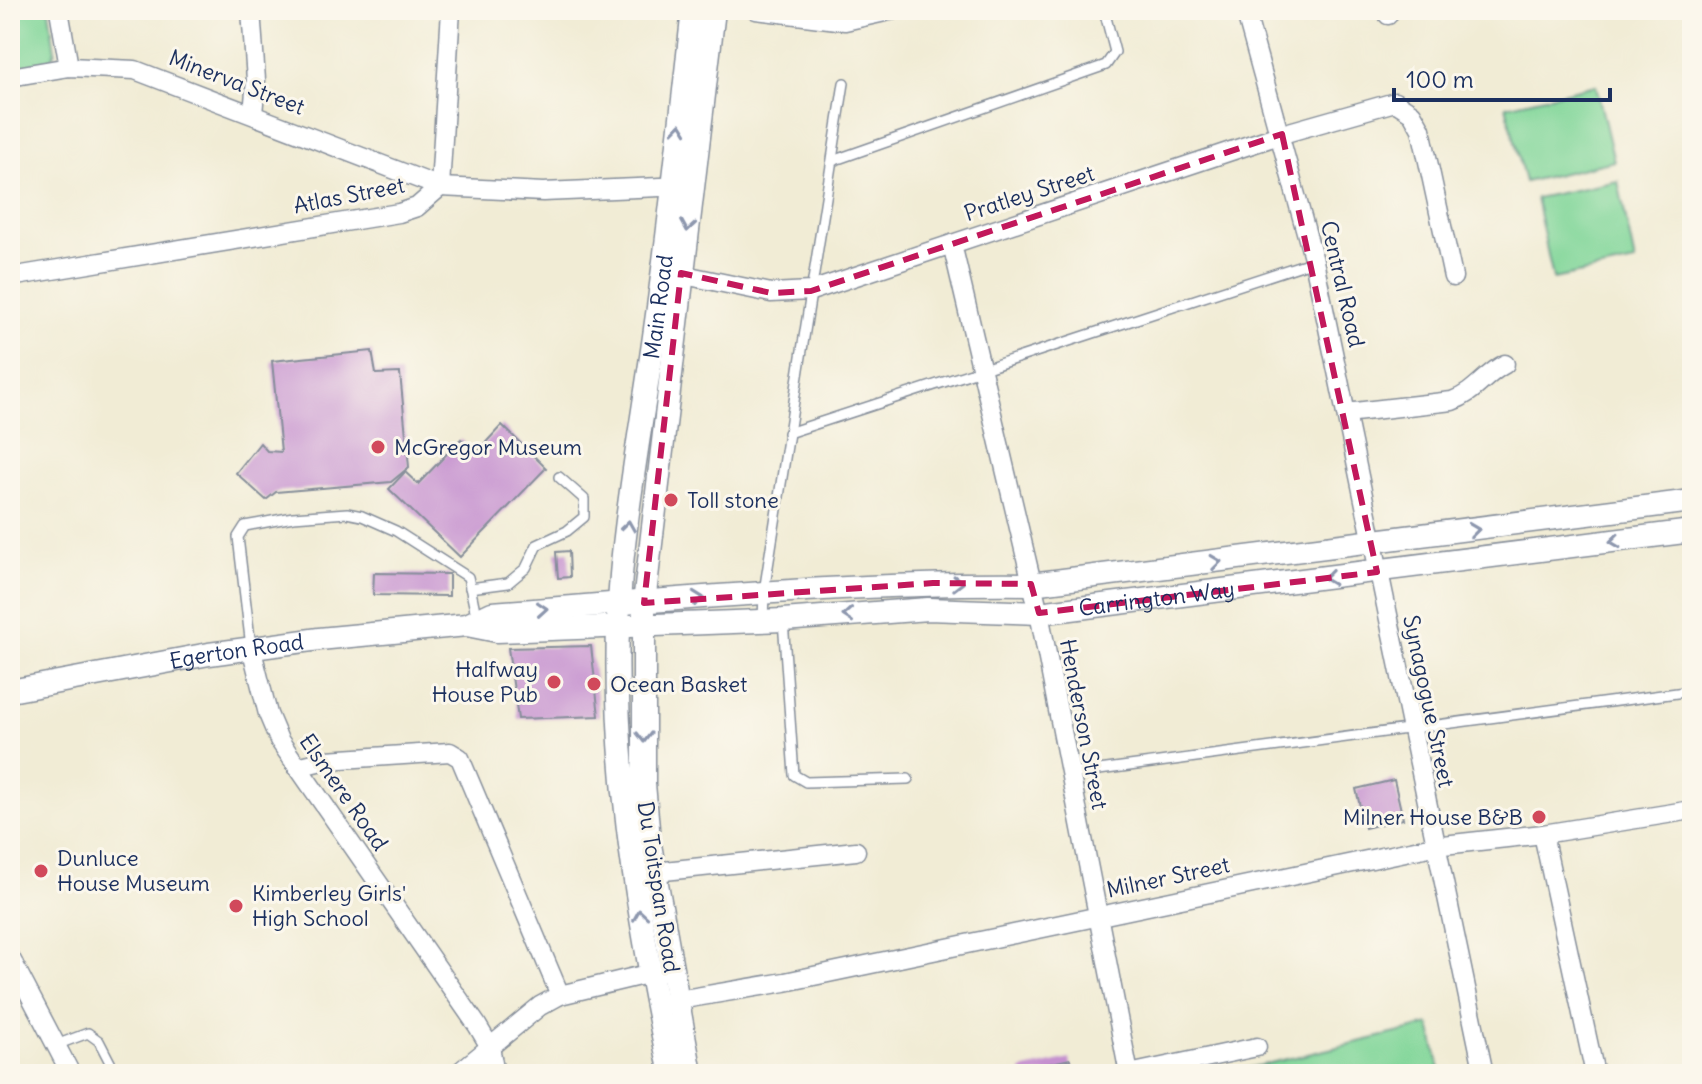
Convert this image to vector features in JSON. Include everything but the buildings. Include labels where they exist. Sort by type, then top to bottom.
[{"type":"street","points":[[59,10],[69,67]]},
{"type":"street","points":[[251,10],[256,80],[253,114]]},
{"type":"street","points":[[451,10],[440,187],[543,192],[684,186]]},
{"type":"street","name":"Main Road","points":[[684,186],[693,10]]},
{"type":"street","name":"Main Road","points":[[620,614],[621,576],[714,10]]},
{"type":"street","points":[[756,10],[855,15],[894,10]]},
{"type":"street","name":"Central Road","points":[[1245,10],[1282,134],[1314,261],[1377,572]]},
{"type":"street","name":"Minerva Street","points":[[10,77],[69,67],[135,70],[440,187]]},
{"type":"street","name":"Pratley Street","points":[[672,272],[771,293],[811,291],[1282,134],[1395,102],[1405,107],[1421,129],[1453,277]]},
{"type":"street","name":"Atlas Street","points":[[10,277],[399,213],[417,207],[440,187]]},
{"type":"street","name":"Henderson Street","points":[[952,244],[1039,613],[1129,1074]]},
{"type":"street","name":"Main Road","points":[[644,613],[672,272]]},
{"type":"street","points":[[1346,413],[1452,401],[1467,396],[1492,371],[1505,364]]},
{"type":"street","name":"Carrington Way","points":[[644,613],[764,592],[933,583],[1031,584],[1692,501]]},
{"type":"street","name":"Carrington Way","points":[[620,614],[773,620],[928,609],[1039,613],[1692,531]]},
{"type":"street","name":"Synagogue Street","points":[[1377,572],[1484,1074]]},
{"type":"street","name":"Du Toitspan Road","points":[[644,613],[644,874]]},
{"type":"street","name":"Du Toitspan Road","points":[[620,614],[623,777],[644,874],[666,1002],[671,1074]]},
{"type":"street","name":"Egerton Road","points":[[10,691],[251,647],[474,624],[497,631],[620,614]]},
{"type":"street","name":"Elsmere Road","points":[[251,647],[272,728],[490,1047],[495,1074]]},
{"type":"street","points":[[297,767],[326,760],[450,752],[460,758],[560,995]]},
{"type":"street","name":"Milner Street","points":[[666,1002],[785,982],[1434,846],[1543,834],[1692,810]]},
{"type":"street","points":[[1543,834],[1595,1074]]},
{"type":"street","points":[[644,874],[856,851]]},
{"type":"street","points":[[10,957],[71,1074]]},
{"type":"street","points":[[457,1074],[540,1006],[560,995],[660,971]]},
{"type":"street","name":"Du Toitspan Road","points":[[666,1002],[691,1074]]},
{"type":"street","points":[[1129,1074],[1257,1047]]},
{"type":"lane","points":[[835,160],[1106,65],[1115,52],[1104,10]]},
{"type":"lane","points":[[844,83],[835,160],[811,291],[764,592],[773,620],[794,775],[806,782],[908,779]]},
{"type":"lane","points":[[788,433],[1314,261]]},
{"type":"lane","points":[[470,588],[512,581],[526,568],[537,545],[567,531],[584,517],[584,499],[559,477]]},
{"type":"lane","points":[[251,647],[238,537],[245,526],[293,517],[347,513],[362,516],[461,570],[468,577],[474,624]]},
{"type":"lane","points":[[1068,774],[1692,691]]},
{"type":"lane","points":[[56,1045],[88,1033],[99,1041],[116,1074]]},
{"type":"highlighted area","points":[[1282,134],[1377,572],[1039,613],[1031,584],[933,583],[644,603],[681,273],[771,293],[811,291]]},
{"type":"green space","points":[[10,10],[49,10],[55,51],[50,63],[10,71]]},
{"type":"green space","points":[[1596,85],[1614,161],[1525,182],[1506,106]]},
{"type":"green space","points":[[1618,181],[1635,262],[1553,279],[1536,198]]},
{"type":"green space","points":[[1430,1025],[1441,1074],[1238,1074],[1241,1070]]},
{"type":"place","name":"McGregor Museum","points":[[378,447]]},
{"type":"place","name":"Toll stone","points":[[671,500]]},
{"type":"place","name":"Halfway House Pub","points":[[554,682]]},
{"type":"place","name":"Ocean Basket","points":[[594,684]]},
{"type":"place","name":"Milner House B&B","points":[[1539,817]]},
{"type":"place","name":"Dunluce House Museum","points":[[41,871]]},
{"type":"place","name":"Kimberley Girls' High School","points":[[236,906]]}]
